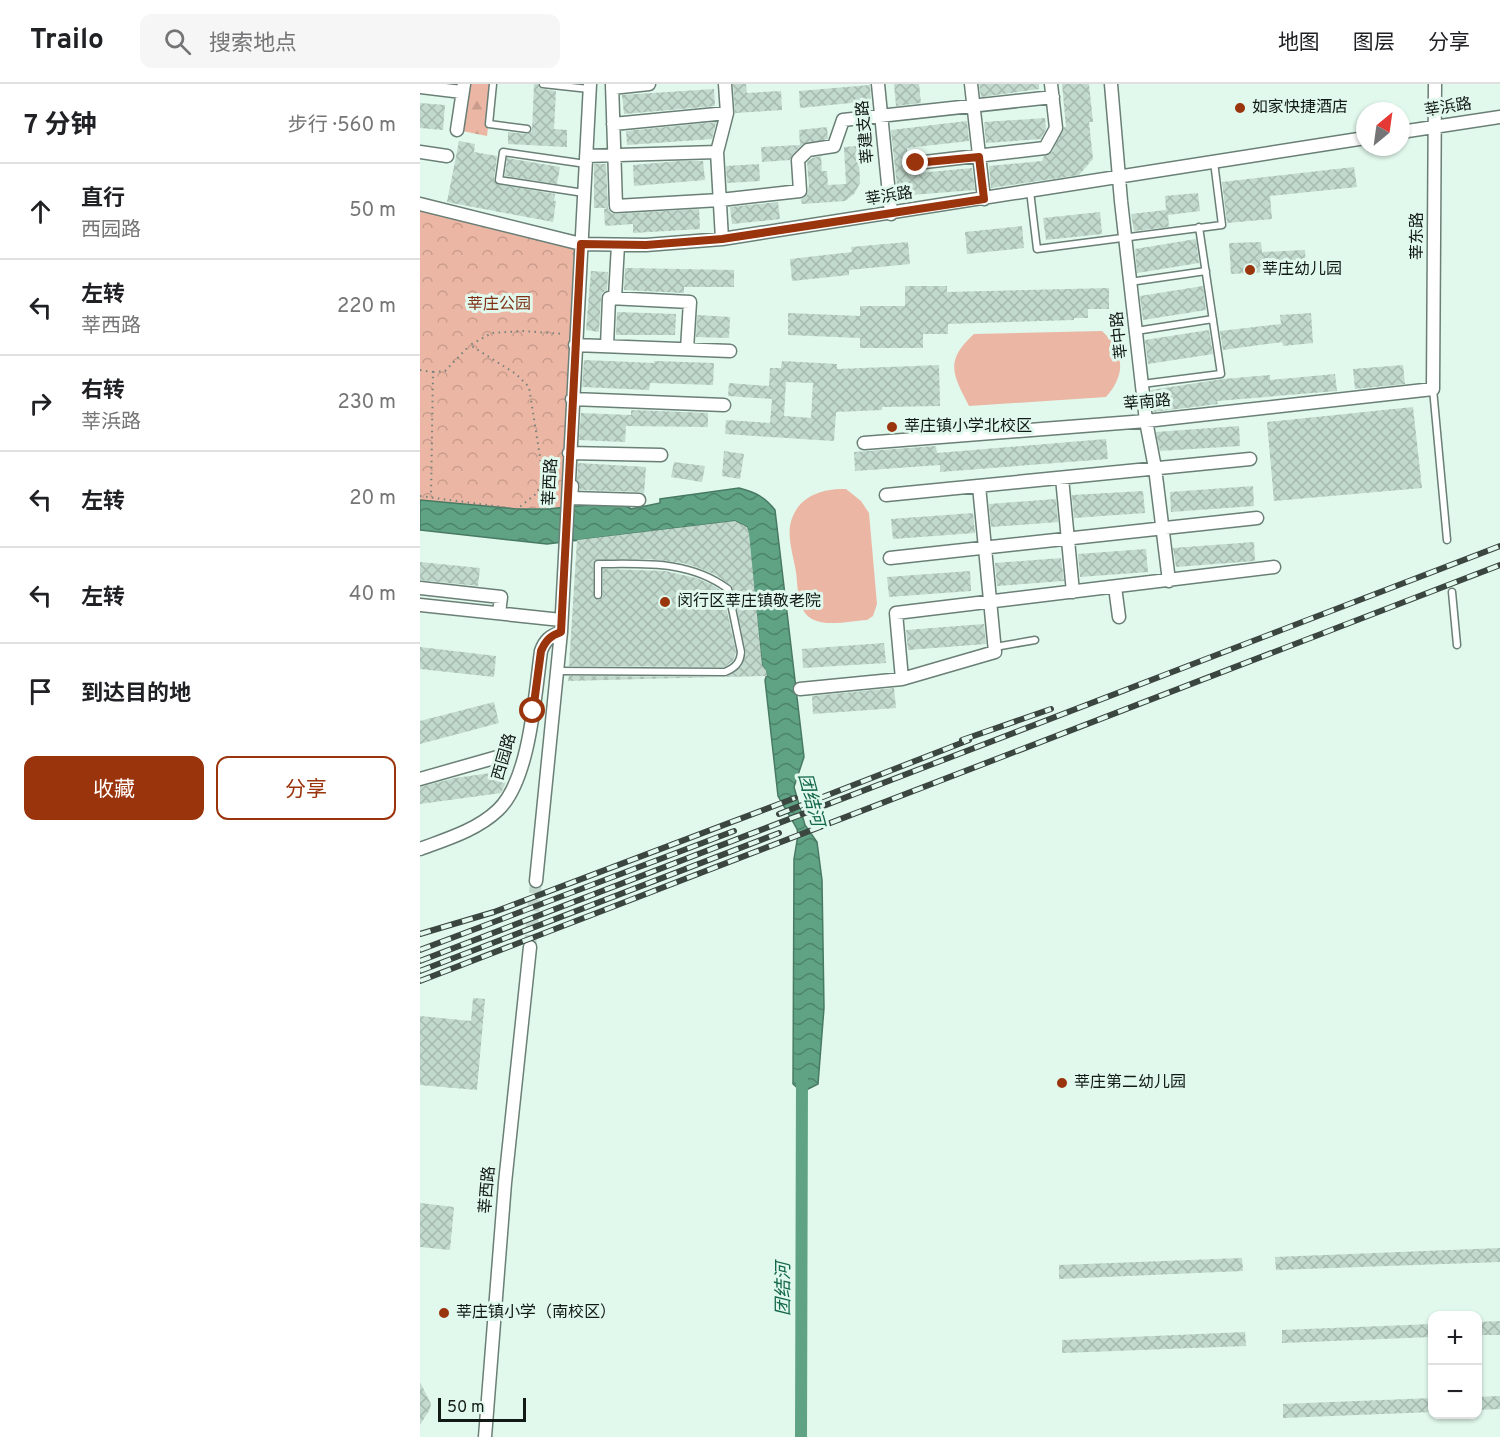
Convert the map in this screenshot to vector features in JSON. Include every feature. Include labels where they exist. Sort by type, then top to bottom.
[{"type":"street","points":[[649,84],[612,86],[616,206],[720,200],[800,190],[798,160],[808,150],[834,146],[843,120],[973,106],[1052,90],[1056,128],[1046,148],[916,163]]},
{"type":"street","points":[[722,239],[717,152],[727,112],[725,84]]},
{"type":"street","name":"莘建支路","points":[[878,84],[891,214]]},
{"type":"street","points":[[971,84],[984,199]]},
{"type":"street","name":"莘中路","points":[[1111,84],[1125,237],[1146,421],[1155,468],[1169,581]]},
{"type":"street","name":"莘东路","points":[[1433,389],[1435,84]]},
{"type":"street","points":[[420,87],[463,88],[457,130]]},
{"type":"street","name":"莘西路","points":[[536,881],[561,626],[590,87]]},
{"type":"street","points":[[613,124],[727,112]]},
{"type":"street","name":"莘浜路","points":[[1410,131],[1500,117]]},
{"type":"street","name":"莘浜路","points":[[420,204],[581,244],[646,245],[722,239],[891,214],[1356,139]]},
{"type":"street","points":[[420,152],[447,156]]},
{"type":"street","points":[[586,160],[614,155],[717,152]]},
{"type":"street","points":[[615,298],[618,244]]},
{"type":"street","points":[[607,346],[609,297],[690,302],[687,349]]},
{"type":"street","points":[[576,340],[607,346],[730,351]]},
{"type":"street","name":"莘南路","points":[[864,443],[1146,421],[1433,389]]},
{"type":"street","points":[[572,399],[724,405]]},
{"type":"street","points":[[569,453],[662,455]]},
{"type":"street","points":[[886,495],[1250,459]]},
{"type":"street","points":[[568,471],[573,479],[572,498],[639,500]]},
{"type":"street","points":[[1062,478],[1073,592]]},
{"type":"street","points":[[800,689],[902,679],[995,652],[979,486]]},
{"type":"street","points":[[890,558],[1257,518]]},
{"type":"street","points":[[902,679],[896,613],[1274,567]]},
{"type":"street","points":[[1115,587],[1119,617]]},
{"type":"street","points":[[420,588],[501,597],[499,613]]},
{"type":"street","points":[[420,605],[499,613],[561,626]]},
{"type":"street","name":"西园路","points":[[420,849],[483,822],[507,801],[517,780],[526,748],[541,651],[545,642],[561,626]]},
{"type":"street","points":[[420,779],[501,756]]},
{"type":"street","name":"莘西路","points":[[484,1437],[505,1183],[530,947]]},
{"type":"lane","points":[[493,84],[489,124],[527,129]]},
{"type":"lane","points":[[543,84],[590,87]]},
{"type":"lane","points":[[584,193],[499,180],[503,152],[586,160]]},
{"type":"lane","points":[[1030,191],[1037,249],[1222,225],[1214,162]]},
{"type":"lane","points":[[1142,384],[1221,374],[1199,227]]},
{"type":"lane","points":[[1130,282],[1206,271]]},
{"type":"lane","points":[[1136,331],[1213,319]]},
{"type":"lane","points":[[1433,389],[1447,540]]},
{"type":"lane","points":[[557,671],[725,672],[735,667],[740,660],[741,652],[728,589],[712,578],[665,565],[598,564],[598,595]]},
{"type":"lane","points":[[1452,592],[1457,645]]},
{"type":"lane","points":[[995,647],[1035,640]]},
{"type":"path","points":[[420,370],[445,371],[470,345],[492,333],[523,331],[576,340]]},
{"type":"path","points":[[420,496],[517,509],[537,493],[543,476],[529,387],[516,374],[470,345]]},
{"type":"path","points":[[431,498],[433,372]]},
{"type":"green space","points":[[464,84],[493,84],[487,136],[457,130]]},
{"type":"green space","name":"莘庄公园","points":[[420,204],[581,244],[566,507],[517,509],[420,500]]},
{"type":"green space","points":[[1102,331],[1115,347],[1120,364],[1117,380],[1106,397],[969,406],[956,377],[954,368],[958,352],[974,334]]},
{"type":"green space","points":[[846,489],[861,501],[869,513],[877,604],[873,616],[867,620],[825,623],[812,619],[801,605],[790,543],[790,526],[797,508],[810,497],[827,490]]},
{"type":"water","points":[[739,488],[759,496],[775,510],[804,757],[794,787],[805,825],[817,842],[822,880],[824,1008],[818,1084],[802,1092],[793,1084],[794,859],[798,835],[797,829],[778,796],[766,674],[762,665],[747,527],[735,521],[547,544],[420,530],[420,500],[517,509],[547,509],[620,502],[631,509],[660,503],[660,499]]},
{"type":"building","points":[[534,84],[538,84],[542,89],[556,91],[554,129],[567,130],[567,147],[508,144],[508,132],[527,134],[532,131]]},
{"type":"building","points":[[733,84],[746,84],[747,93],[781,91],[782,110],[735,113]]},
{"type":"building","points":[[894,84],[919,84],[921,103],[896,106]]},
{"type":"building","points":[[979,84],[1039,84],[1039,89],[981,97]]},
{"type":"building","points":[[1062,84],[1089,84],[1093,122],[1089,122],[1093,159],[1079,175],[991,188],[989,166],[1042,161],[1044,156],[1052,152],[1066,127]]},
{"type":"building","points":[[870,85],[871,101],[800,108],[799,91]]},
{"type":"building","points":[[714,89],[715,106],[624,114],[622,95]]},
{"type":"building","points":[[420,103],[445,105],[443,130],[420,128]]},
{"type":"building","points":[[1045,118],[1046,129],[1041,139],[986,143],[984,122]]},
{"type":"building","points":[[967,121],[969,141],[907,148],[909,174],[972,168],[975,190],[898,196],[891,130]]},
{"type":"building","points":[[716,122],[712,139],[627,145],[626,131]]},
{"type":"building","points":[[827,127],[828,139],[803,144],[790,160],[762,162],[761,147],[800,145],[799,130]]},
{"type":"building","points":[[459,141],[475,144],[474,152],[497,156],[494,179],[496,184],[555,194],[553,222],[447,202]]},
{"type":"building","points":[[858,146],[860,183],[854,194],[845,201],[802,204],[801,199],[807,195],[809,186],[807,162],[821,156],[822,171],[827,171],[828,185],[846,184],[844,147]]},
{"type":"building","points":[[507,158],[560,167],[557,184],[505,176]]},
{"type":"building","points":[[703,161],[705,180],[634,186],[633,165]]},
{"type":"building","points":[[594,164],[606,164],[608,208],[594,208]]},
{"type":"building","points":[[759,164],[760,181],[727,183],[726,166]]},
{"type":"building","points":[[1354,167],[1357,187],[1270,196],[1272,219],[1227,223],[1222,182]]},
{"type":"building","points":[[1198,193],[1200,211],[1168,215],[1169,227],[1134,231],[1131,214],[1166,210],[1165,196]]},
{"type":"building","points":[[778,202],[780,219],[732,224],[730,207]]},
{"type":"building","points":[[608,208],[616,214],[699,209],[700,229],[633,233],[633,224],[605,226],[604,209]]},
{"type":"building","points":[[1100,212],[1102,234],[1046,240],[1043,218]]},
{"type":"building","points":[[1022,226],[1024,248],[967,254],[965,232]]},
{"type":"building","points":[[1196,239],[1199,263],[1137,273],[1135,249]]},
{"type":"building","points":[[908,242],[910,264],[849,270],[849,275],[792,281],[790,259],[852,252],[851,247]]},
{"type":"building","points":[[1261,242],[1262,252],[1305,250],[1306,270],[1231,274],[1229,243]]},
{"type":"building","points":[[625,268],[734,270],[734,287],[684,287],[684,293],[624,290]]},
{"type":"building","points":[[591,271],[608,272],[607,290],[602,293],[601,298],[599,332],[586,330]]},
{"type":"building","points":[[905,286],[947,286],[947,292],[1109,288],[1109,309],[1088,309],[1088,318],[1074,318],[1074,320],[948,324],[948,334],[923,334],[923,348],[860,348],[860,338],[788,335],[788,313],[860,316],[860,306],[905,306]]},
{"type":"building","points":[[1203,286],[1206,310],[1143,320],[1140,296]]},
{"type":"building","points":[[617,312],[676,314],[675,335],[616,335]]},
{"type":"building","points":[[1311,313],[1313,343],[1283,346],[1282,342],[1223,350],[1220,331],[1281,324],[1280,315]]},
{"type":"building","points":[[697,315],[730,317],[729,338],[696,337]]},
{"type":"building","points":[[1209,330],[1213,354],[1148,364],[1145,340]]},
{"type":"building","points":[[584,360],[714,363],[713,385],[650,383],[649,390],[582,387]]},
{"type":"building","points":[[782,361],[837,364],[837,369],[939,365],[940,406],[882,407],[882,410],[836,412],[834,441],[725,434],[726,420],[770,423],[772,399],[728,396],[729,383],[769,386],[770,368],[781,368]],"holes":[[[786,382],[813,383],[811,418],[784,416]]]},
{"type":"building","points":[[1403,365],[1405,384],[1355,389],[1353,369]]},
{"type":"building","points":[[1335,374],[1337,391],[1217,401],[1218,404],[1153,412],[1151,390],[1223,379],[1270,375],[1270,380]]},
{"type":"building","points":[[1413,407],[1422,488],[1274,501],[1267,422]]},
{"type":"building","points":[[631,410],[708,413],[708,427],[626,426],[625,442],[579,440],[581,413],[631,415]]},
{"type":"building","points":[[1239,426],[1240,446],[1160,451],[1156,432]]},
{"type":"building","points":[[1106,439],[1108,459],[940,472],[940,465],[855,471],[854,452],[936,446],[937,453]]},
{"type":"building","points":[[724,451],[744,454],[740,479],[722,476]]},
{"type":"building","points":[[674,462],[705,466],[702,482],[671,477]]},
{"type":"building","points":[[578,463],[646,467],[644,494],[580,490],[577,480]]},
{"type":"building","points":[[1253,486],[1254,506],[1171,512],[1170,492]]},
{"type":"building","points":[[1143,491],[1145,513],[1074,518],[1072,495]]},
{"type":"building","points":[[1056,499],[1058,522],[991,527],[989,504]]},
{"type":"building","points":[[973,513],[975,533],[893,539],[891,519]]},
{"type":"building","name":"闵行区莘庄镇敬老院","points":[[735,521],[747,527],[749,533],[762,665],[767,676],[726,677],[741,667],[746,653],[732,586],[716,575],[699,568],[683,563],[649,559],[595,560],[593,564],[594,598],[599,600],[603,597],[603,569],[665,571],[711,584],[723,592],[736,652],[733,661],[724,667],[569,666],[577,540]]},
{"type":"building","points":[[1254,542],[1255,561],[1176,567],[1173,548]]},
{"type":"building","points":[[1146,549],[1148,572],[1080,577],[1078,554]]},
{"type":"building","points":[[1061,558],[1064,581],[997,586],[995,563]]},
{"type":"building","points":[[420,562],[480,568],[478,586],[420,580]]},
{"type":"building","points":[[970,571],[971,591],[889,597],[887,577]]},
{"type":"building","points":[[984,624],[986,644],[908,650],[906,630]]},
{"type":"building","points":[[884,643],[886,663],[803,668],[802,649]]},
{"type":"building","points":[[420,647],[496,656],[494,677],[420,669]]},
{"type":"building","points":[[569,676],[718,677],[568,681]]},
{"type":"building","points":[[894,688],[896,708],[813,714],[812,696]]},
{"type":"building","points":[[494,702],[499,723],[420,744],[420,721]]},
{"type":"building","points":[[505,771],[506,782],[501,793],[420,804],[420,787],[455,778]]},
{"type":"building","points":[[473,998],[485,999],[477,1090],[420,1085],[420,1016],[471,1021]]},
{"type":"building","points":[[420,1203],[454,1207],[450,1250],[420,1247]]},
{"type":"building","points":[[1500,1248],[1500,1262],[1276,1270],[1275,1257]]},
{"type":"building","points":[[1242,1258],[1243,1271],[1059,1279],[1059,1265]]},
{"type":"building","points":[[1500,1321],[1500,1335],[1482,1335],[1482,1322]]},
{"type":"building","points":[[1428,1324],[1428,1337],[1282,1343],[1282,1330]]},
{"type":"building","points":[[1245,1332],[1246,1346],[1062,1353],[1062,1340]]},
{"type":"building","points":[[420,1382],[431,1404],[420,1425]]},
{"type":"building","points":[[1500,1396],[1500,1409],[1482,1410],[1482,1397]]},
{"type":"building","points":[[1428,1398],[1428,1412],[1283,1418],[1283,1404]]},
{"type":"waterway","name":"团结河","points":[[801,1437],[802,1078]]},
{"type":"tunnel","points":[[530,947],[536,881]]},
{"type":"railway","points":[[420,961],[1500,546]]},
{"type":"railway","points":[[420,981],[1500,565]]},
{"type":"railway","points":[[962,740],[1051,709]]},
{"type":"railway","points":[[779,814],[969,740]]},
{"type":"railway","points":[[420,934],[494,912],[795,798]]},
{"type":"railway","points":[[420,950],[734,831]]},
{"type":"railway","points":[[420,971],[779,833]]},
{"type":"place","name":"如家快捷酒店","points":[[1240,108]]},
{"type":"place","name":"莘庄幼儿园","points":[[1250,270]]},
{"type":"place","name":"莘庄镇小学北校区","points":[[892,427]]},
{"type":"place","name":"闵行区莘庄镇敬老院","points":[[665,602]]},
{"type":"place","name":"莘庄第二幼儿园","points":[[1062,1083]]},
{"type":"place","name":"莘庄镇小学（南校区）","points":[[444,1313]]},
{"type":"route","points":[[533,711],[541,651],[545,642],[552,635],[561,632],[581,244],[646,245],[722,239],[984,199],[979,157],[916,163]]}]
